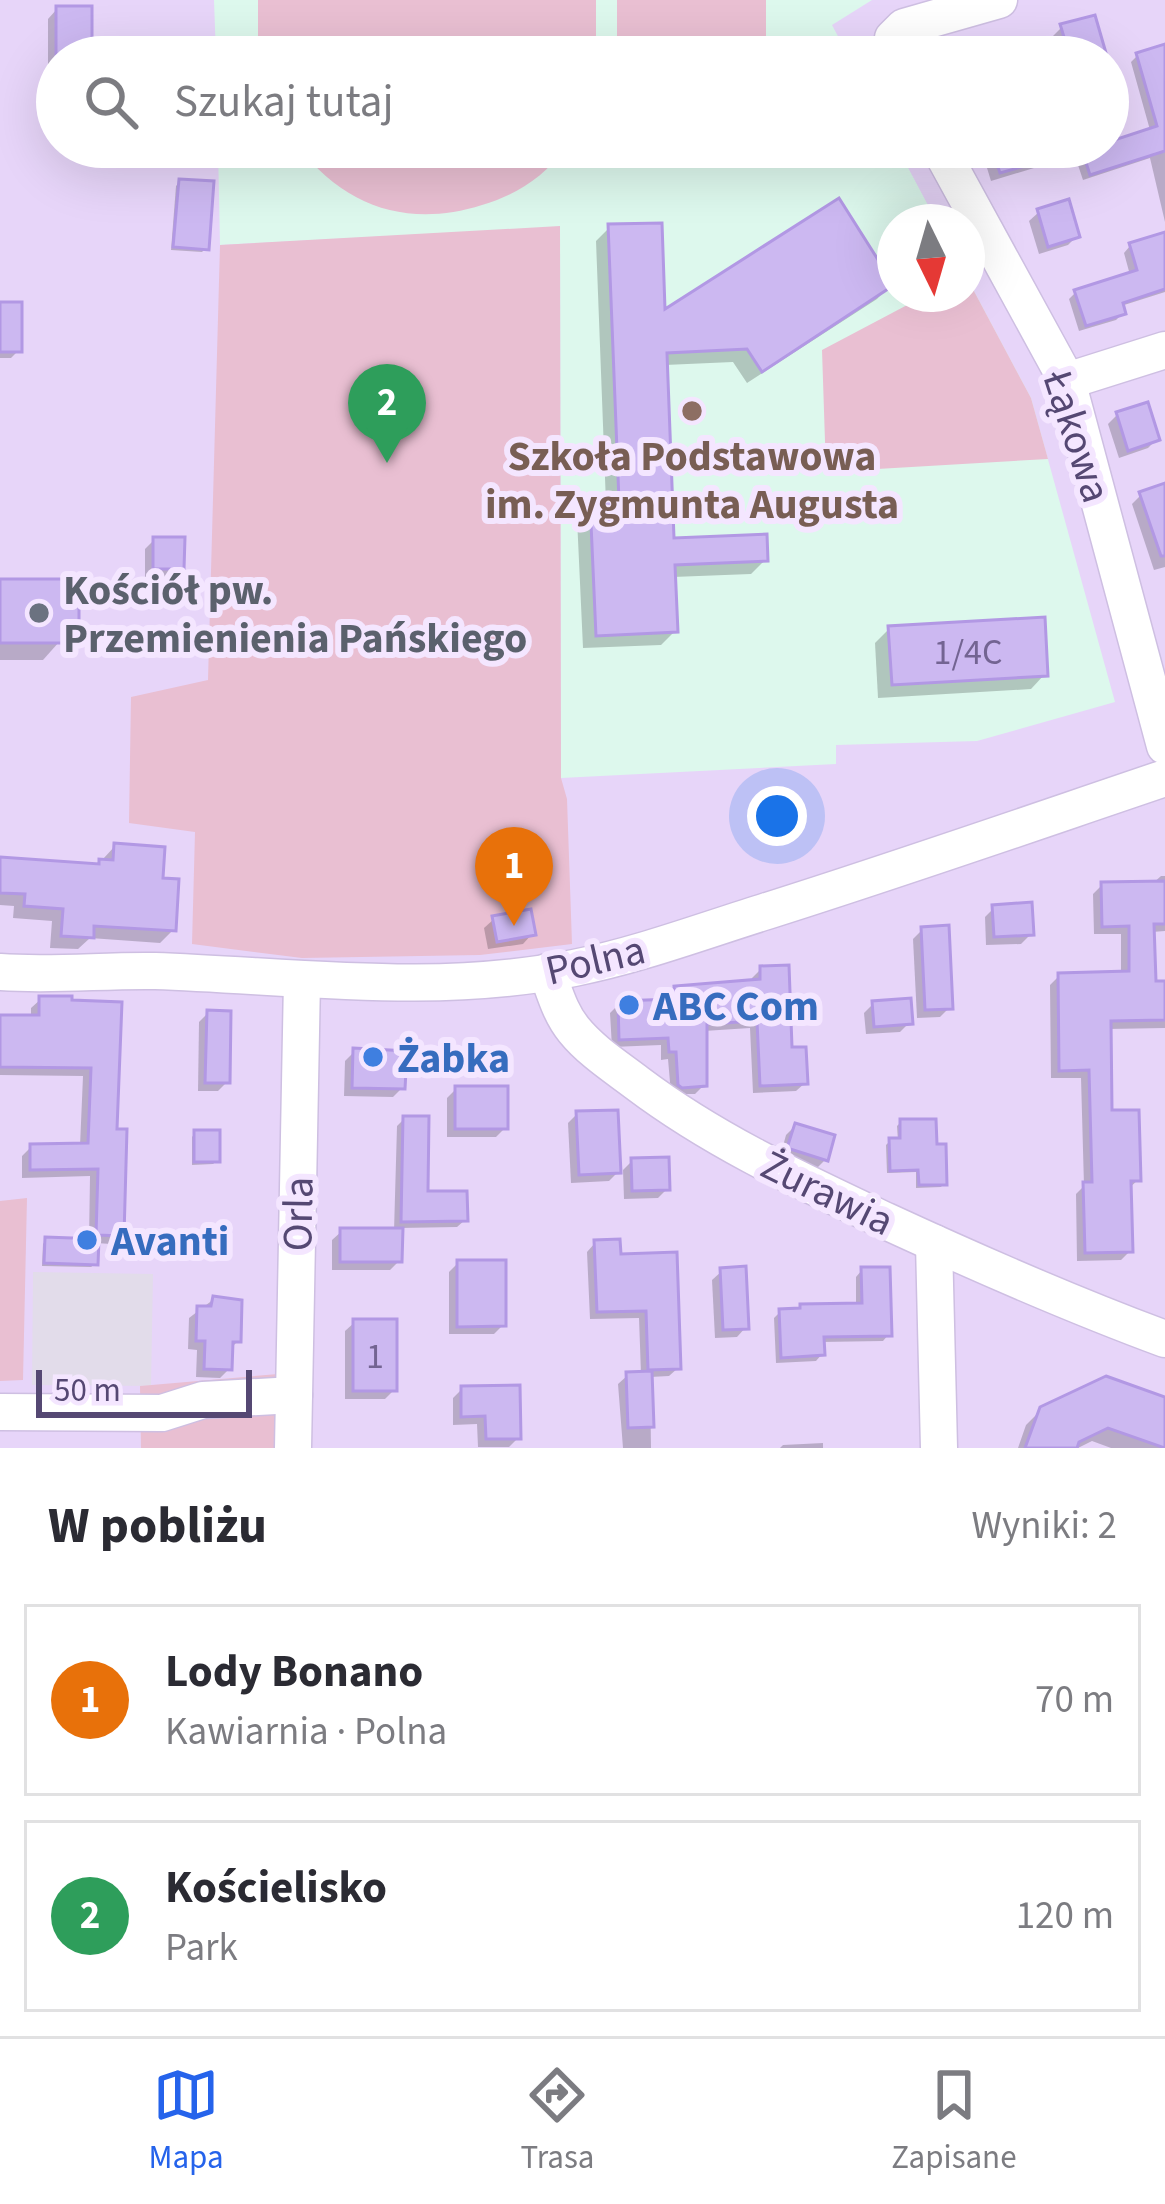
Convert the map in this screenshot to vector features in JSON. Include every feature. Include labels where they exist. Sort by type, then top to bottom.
[{"type":"street","points":[[912,36],[999,0]]},
{"type":"street","name":"Łąkowa","points":[[951,168],[1067,381],[1165,746]]},
{"type":"street","points":[[1067,381],[1165,350]]},
{"type":"street","name":"Polna","points":[[0,972],[154,971],[380,984],[449,983],[548,972],[608,960],[858,883],[1165,778]]},
{"type":"street","name":"Żurawia","points":[[548,972],[561,1011],[576,1034],[670,1108],[770,1167],[934,1243],[1165,1339]]},
{"type":"street","name":"Orla","points":[[293,1448],[302,980]]},
{"type":"street","points":[[934,1243],[939,1448]]},
{"type":"street","points":[[0,1412],[162,1413],[202,1400],[294,1395]]},
{"type":"shaded area","points":[[0,0],[1165,0],[1165,1448],[0,1448]]},
{"type":"shaded area","points":[[214,0],[872,0],[832,25],[838,36],[215,36]]},
{"type":"shaded area","points":[[258,0],[596,0],[596,36],[258,36]]},
{"type":"shaded area","points":[[617,0],[766,0],[766,36],[617,36]]},
{"type":"shaded area","name":"Szkoła Podstawowa im. Zygmunta Augusta","points":[[218,168],[908,168],[927,204],[877,204],[877,312],[985,312],[1031,398],[1115,702],[977,741],[836,745],[836,764],[561,778],[560,227],[220,245]]},
{"type":"shaded area","points":[[317,168],[547,168],[506,196],[455,212],[405,213],[358,198]]},
{"type":"shaded area","points":[[560,226],[561,778],[567,799],[572,944],[480,955],[302,958],[192,944],[195,832],[129,823],[131,697],[208,680],[220,245]]},
{"type":"shaded area","points":[[894,312],[985,312],[1031,398],[1048,459],[826,472],[822,350]]},
{"type":"shaded area","points":[[27,1198],[23,1380],[0,1381],[0,1201]]},
{"type":"shaded area","points":[[33,1272],[153,1274],[151,1386],[32,1385]]},
{"type":"shaded area","points":[[278,1374],[277,1448],[141,1448],[140,1386]]},
{"type":"building","points":[[56,6],[92,6],[92,36],[56,36]]},
{"type":"building","points":[[1095,15],[1101,36],[1064,36],[1060,24]]},
{"type":"building","points":[[1165,44],[1165,151],[1129,163],[1129,135],[1157,126],[1136,53]]},
{"type":"building","points":[[179,179],[214,181],[209,250],[173,247]]},
{"type":"building","points":[[839,198],[877,258],[877,296],[762,372],[747,349],[667,353],[674,538],[767,534],[768,561],[675,565],[678,632],[596,636],[590,501],[619,501],[608,224],[662,223],[665,309]]},
{"type":"building","points":[[1069,199],[1080,237],[1048,247],[1037,209]]},
{"type":"building","points":[[1165,232],[1165,289],[1123,303],[1126,314],[1086,326],[1074,290],[1137,270],[1129,243]]},
{"type":"building","points":[[0,302],[22,302],[22,352],[0,352]]},
{"type":"building","points":[[1148,402],[1160,440],[1128,451],[1116,412]]},
{"type":"building","points":[[1165,483],[1165,556],[1161,556],[1139,492]]},
{"type":"building","points":[[153,537],[185,537],[184,569],[153,569]]},
{"type":"building","name":"Kościół pw. Przemienienia Pańskiego","points":[[0,579],[66,579],[64,591],[79,601],[79,625],[64,633],[65,643],[0,643]]},
{"type":"building","points":[[1045,617],[1048,676],[892,685],[888,626]]},
{"type":"building","points":[[114,843],[165,847],[163,878],[179,879],[176,931],[94,926],[94,938],[61,936],[63,909],[24,906],[25,894],[0,893],[0,857],[99,864],[99,859],[113,860]]},
{"type":"building","points":[[1165,881],[1165,924],[1154,924],[1156,981],[1165,981],[1165,1020],[1111,1021],[1112,1110],[1139,1110],[1141,1181],[1131,1181],[1133,1252],[1085,1253],[1083,1182],[1092,1182],[1089,1070],[1059,1071],[1058,973],[1129,971],[1129,926],[1102,927],[1101,882]]},
{"type":"building","points":[[1032,902],[1034,935],[994,937],[992,905]]},
{"type":"building","points":[[531,909],[536,935],[497,942],[492,916]]},
{"type":"building","points":[[949,925],[953,1009],[925,1010],[921,927]]},
{"type":"building","points":[[789,965],[792,1047],[806,1047],[808,1084],[760,1086],[757,1021],[707,1024],[707,1086],[678,1085],[676,1052],[669,1052],[668,1038],[619,1040],[618,1001],[675,999],[674,986],[760,979],[760,966]]},
{"type":"building","points":[[39,996],[122,1002],[117,1129],[127,1129],[124,1236],[96,1235],[98,1169],[30,1170],[30,1144],[88,1143],[91,1068],[0,1067],[0,1015],[39,1015]]},
{"type":"building","points":[[911,998],[913,1024],[874,1027],[872,1001]]},
{"type":"building","points":[[207,1010],[231,1011],[230,1083],[205,1083]]},
{"type":"building","points":[[353,1048],[407,1051],[405,1089],[352,1088]]},
{"type":"building","points":[[455,1086],[508,1086],[508,1129],[455,1129]]},
{"type":"building","points":[[618,1110],[621,1173],[579,1175],[576,1111]]},
{"type":"building","points":[[403,1116],[429,1116],[428,1191],[467,1191],[468,1221],[401,1222]]},
{"type":"building","points":[[900,1119],[936,1119],[937,1144],[946,1144],[947,1185],[919,1185],[918,1170],[890,1171],[889,1138],[900,1138]]},
{"type":"building","points":[[795,1123],[835,1135],[828,1161],[787,1148]]},
{"type":"building","points":[[194,1130],[220,1130],[220,1162],[194,1162]]},
{"type":"building","points":[[669,1157],[670,1190],[632,1191],[631,1158]]},
{"type":"building","points":[[340,1228],[403,1228],[402,1262],[340,1262]]},
{"type":"building","points":[[45,1237],[99,1239],[98,1265],[44,1263]]},
{"type":"building","points":[[620,1239],[621,1254],[677,1252],[681,1369],[648,1370],[646,1311],[597,1312],[594,1240]]},
{"type":"building","points":[[457,1260],[506,1260],[506,1326],[457,1327]]},
{"type":"building","points":[[746,1266],[749,1329],[723,1330],[720,1268]]},
{"type":"building","points":[[861,1267],[890,1267],[892,1336],[824,1337],[825,1355],[781,1358],[779,1309],[862,1303]]},
{"type":"building","points":[[213,1296],[242,1300],[241,1342],[233,1342],[232,1370],[204,1369],[205,1341],[196,1341],[197,1306],[211,1306]]},
{"type":"building","points":[[353,1319],[397,1319],[397,1391],[353,1391]]},
{"type":"building","points":[[652,1371],[654,1427],[628,1428],[626,1372]]},
{"type":"building","points":[[1106,1376],[1165,1397],[1165,1448],[1108,1428],[1079,1442],[1077,1448],[1025,1448],[1040,1407]]},
{"type":"building","points":[[520,1385],[521,1439],[486,1439],[485,1416],[461,1417],[461,1386]]},
{"type":"place","name":"Szkoła Podstawowa im. Zygmunta Augusta","points":[[692,411]]},
{"type":"place","name":"Kościelisko","points":[[387,463]]},
{"type":"place","name":"Kościół pw. Przemienienia Pańskiego","points":[[39,613]]},
{"type":"place","name":"Lody Bonano","points":[[514,926]]},
{"type":"place","name":"ABC Com","points":[[629,1005]]},
{"type":"place","name":"Żabka","points":[[373,1057]]},
{"type":"place","name":"Avanti","points":[[87,1240]]}]
